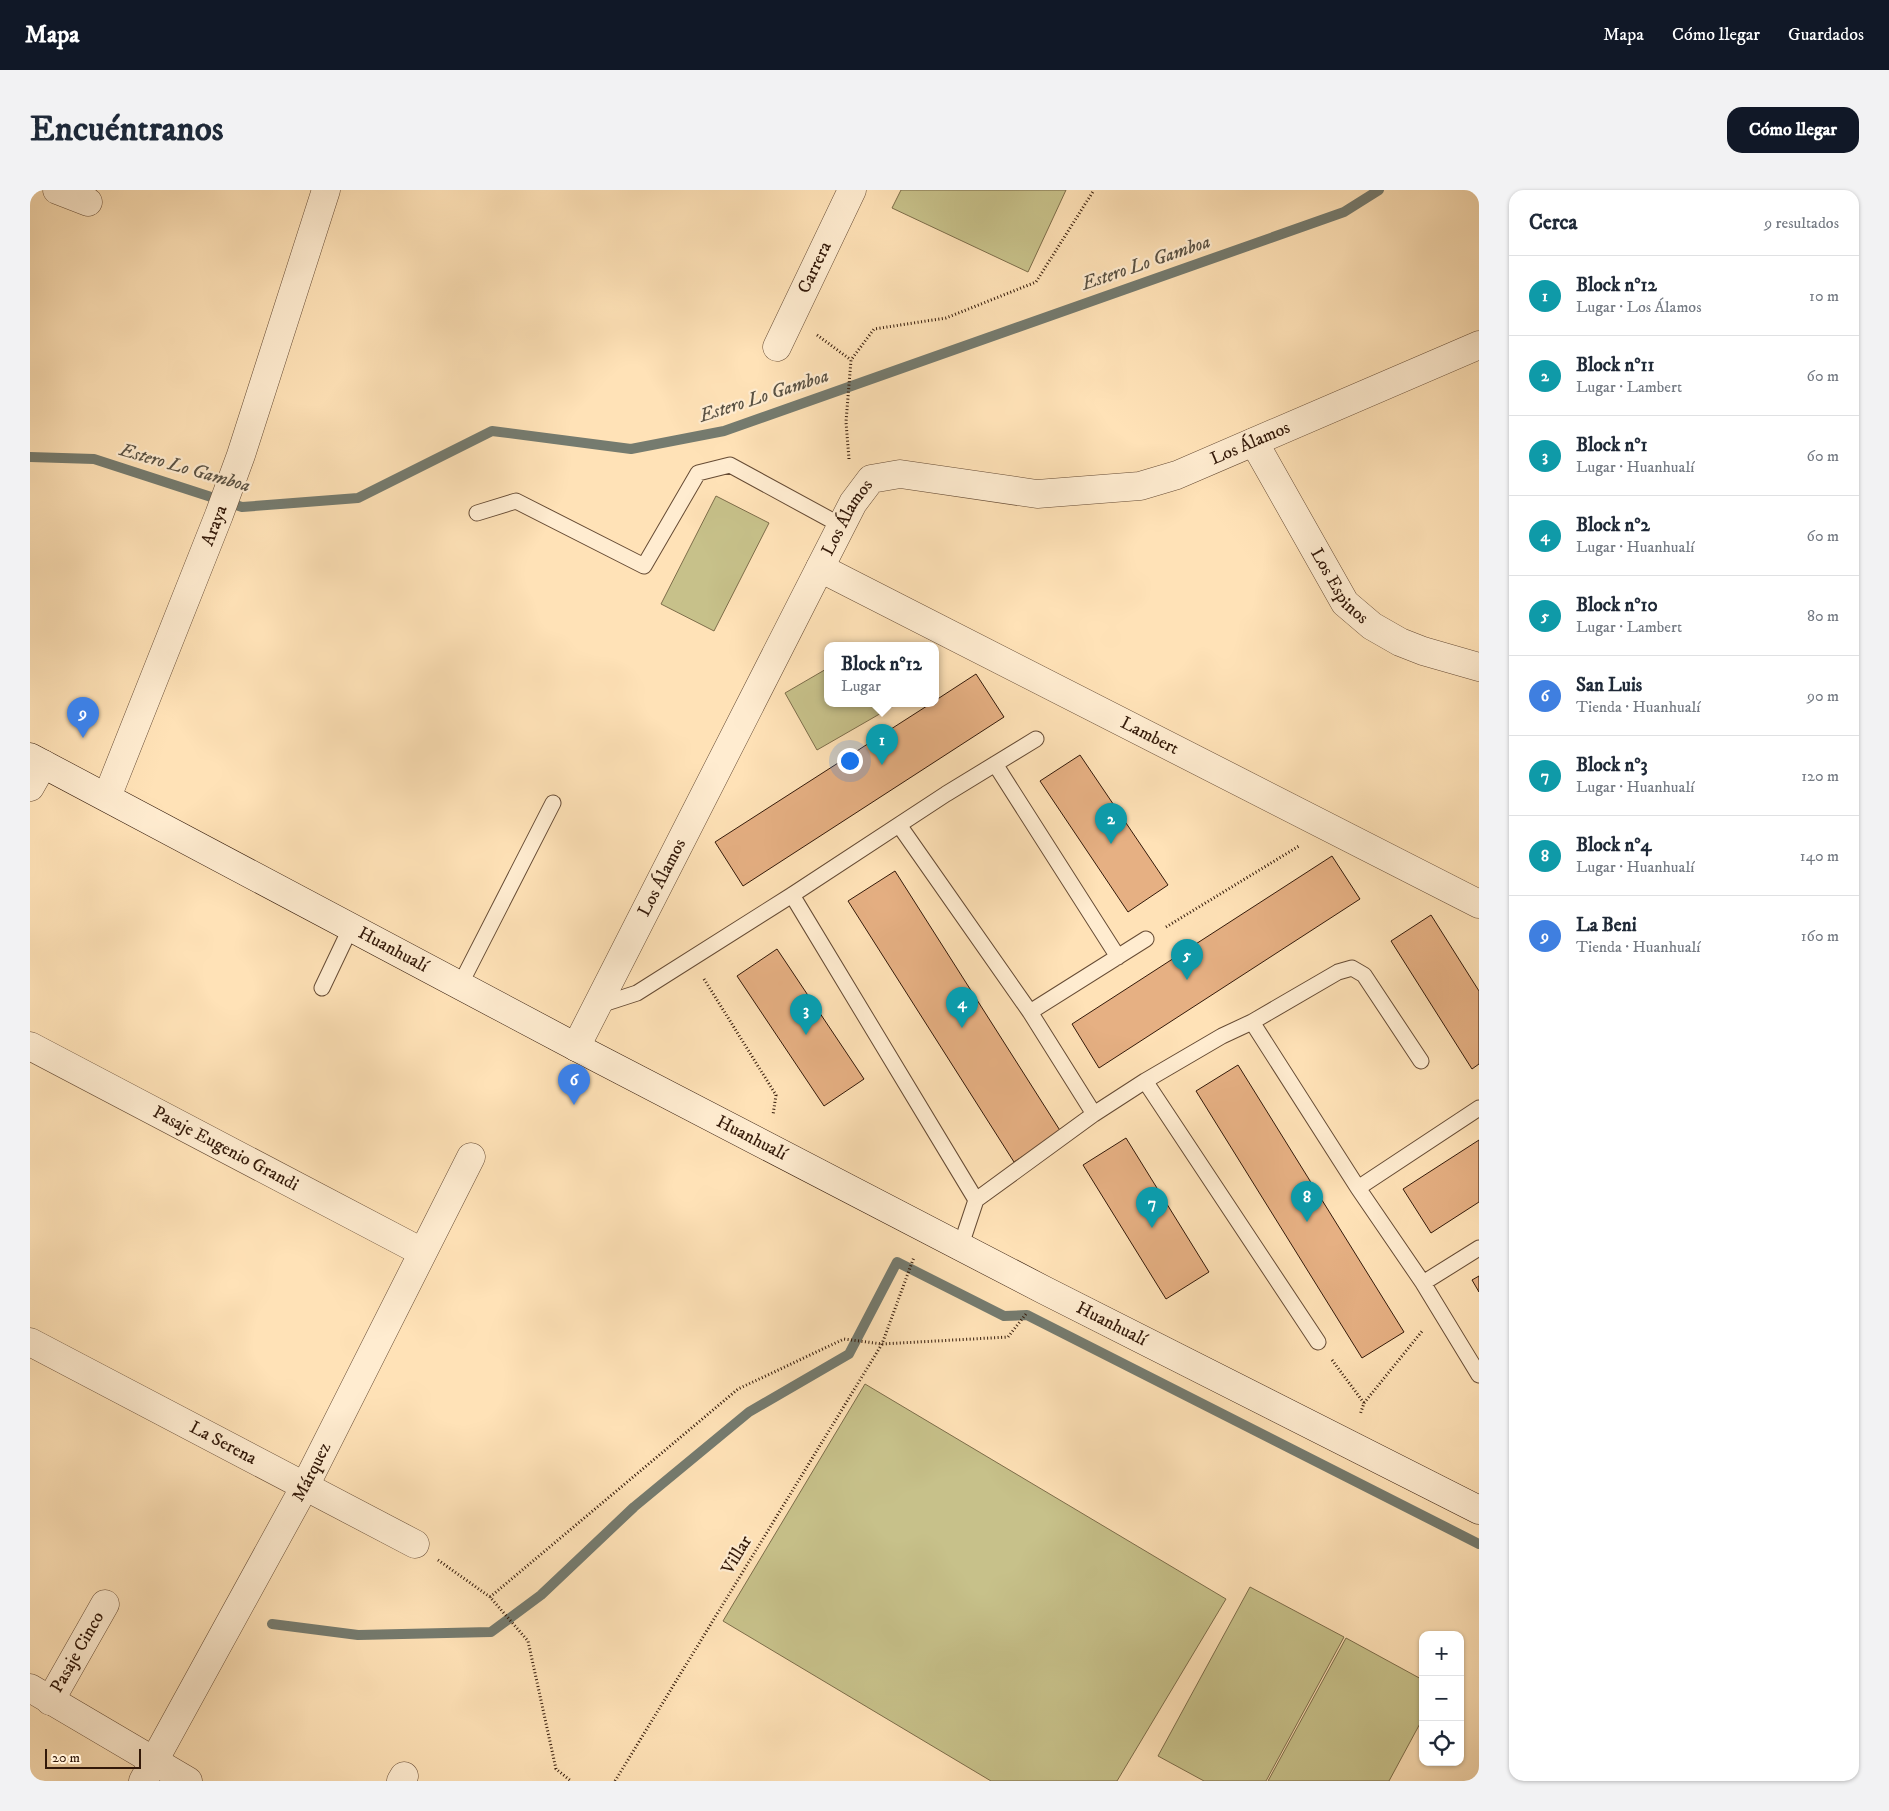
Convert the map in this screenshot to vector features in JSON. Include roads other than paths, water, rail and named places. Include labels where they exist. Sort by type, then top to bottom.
[{"type":"street","points":[[57,190],[88,202]]},
{"type":"street","name":"Araya","points":[[107,796],[219,516],[326,190]]},
{"type":"street","name":"Carrera","points":[[777,347],[852,190]]},
{"type":"street","name":"Los Álamos","points":[[576,1047],[853,504],[871,480],[900,474],[1037,494],[1140,486],[1177,475],[1479,345]]},
{"type":"street","name":"Los Espinos","points":[[1254,442],[1345,603],[1372,626],[1400,642],[1423,651],[1479,667]]},
{"type":"street","name":"Lambert","points":[[820,568],[1479,904]]},
{"type":"street","points":[[30,787],[36,761]]},
{"type":"street","name":"Huanhualí","points":[[36,761],[107,796],[576,1047],[1053,1294],[1479,1510]]},
{"type":"street","name":"Pasaje Eugenio Grandi","points":[[30,1046],[422,1252]]},
{"type":"street","name":"Márquez","points":[[148,1772],[305,1486],[471,1157]]},
{"type":"street","name":"La Serena","points":[[30,1342],[414,1544]]},
{"type":"street","name":"Pasaje Cinco","points":[[40,1694],[105,1604]]},
{"type":"street","points":[[40,1694],[148,1772],[188,1781]]},
{"type":"lane","points":[[477,513],[516,501],[644,566],[698,473],[730,465],[842,526]]},
{"type":"lane","points":[[597,1006],[637,993],[1036,739]]},
{"type":"lane","points":[[995,764],[1118,957]]},
{"type":"lane","points":[[460,985],[553,803]]},
{"type":"lane","points":[[899,825],[1030,1012],[1094,1114]]},
{"type":"lane","points":[[792,895],[976,1200]]},
{"type":"lane","points":[[322,988],[351,927]]},
{"type":"lane","points":[[1030,1012],[1146,939]]},
{"type":"lane","points":[[961,1245],[976,1200],[1094,1114],[1145,1081],[1222,1036],[1252,1022],[1338,972],[1352,968],[1364,975],[1421,1061]]},
{"type":"lane","points":[[1252,1022],[1358,1188],[1423,1283],[1479,1375]]},
{"type":"lane","points":[[1145,1081],[1318,1342]]},
{"type":"lane","points":[[1358,1188],[1479,1108]]},
{"type":"lane","points":[[1423,1283],[1479,1248]]},
{"type":"waterway","name":"Estero Lo Gamboa","points":[[30,457],[94,459],[242,507],[358,498],[492,431],[631,449],[724,431],[1344,212],[1379,190]]},
{"type":"waterway","points":[[272,1624],[358,1635],[491,1632],[541,1595],[634,1507],[749,1412],[849,1354],[897,1262],[1004,1316],[1027,1315],[1479,1544]]},
{"type":"place","name":"La Beni","points":[[83,738]]},
{"type":"place","name":"Block n°12","points":[[882,765]]},
{"type":"place","name":"Block n°11","points":[[1111,844]]},
{"type":"place","name":"Block n°10","points":[[1187,980]]},
{"type":"place","name":"Block n°2","points":[[962,1028]]},
{"type":"place","name":"Block n°1","points":[[806,1035]]},
{"type":"place","name":"San Luis","points":[[574,1105]]},
{"type":"place","name":"Block n°4","points":[[1307,1222]]},
{"type":"place","name":"Block n°3","points":[[1152,1228]]}]
